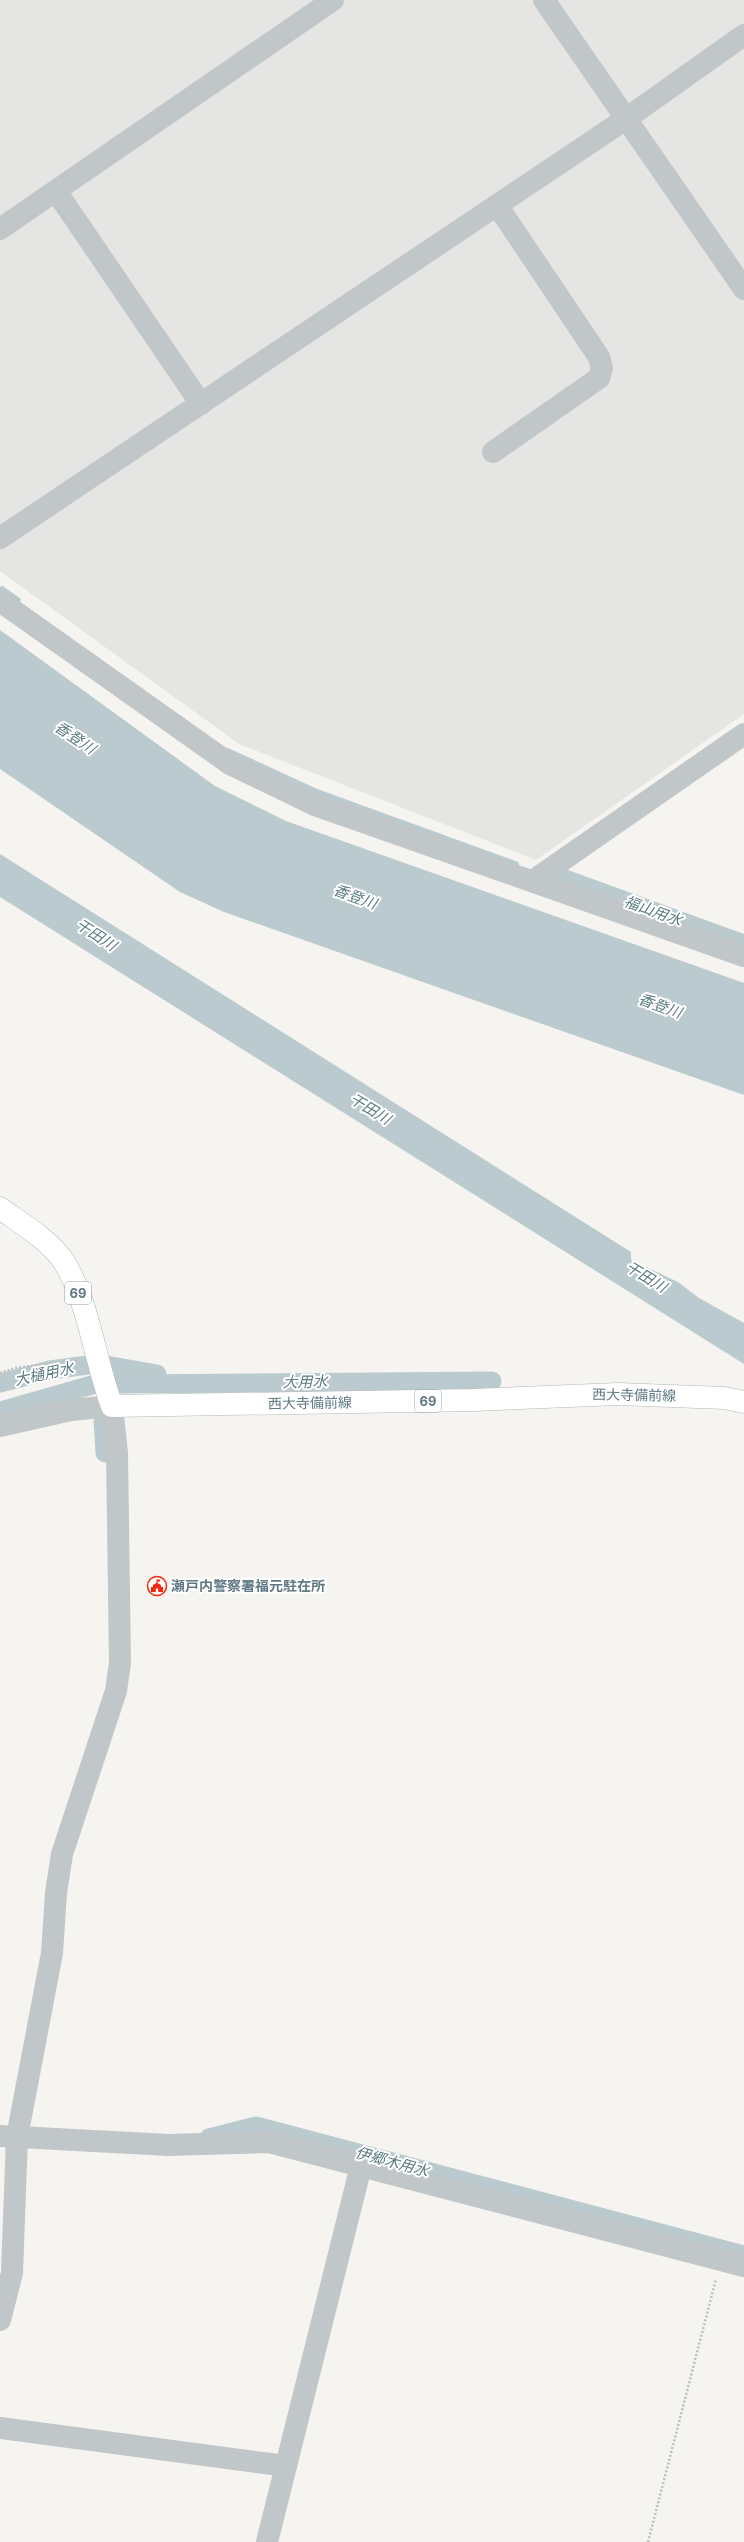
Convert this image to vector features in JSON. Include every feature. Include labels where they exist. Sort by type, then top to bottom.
[{"type":"main road","name":"69","points":[[0,1208],[36,1234],[61,1258],[79,1295],[112,1406]]},
{"type":"main road","name":"西大寺備前線","points":[[112,1406],[474,1400],[618,1394],[724,1398],[744,1402]]},
{"type":"street","points":[[0,229],[333,0]]},
{"type":"street","points":[[544,0],[744,289]]},
{"type":"street","points":[[0,538],[627,118],[744,35]]},
{"type":"street","points":[[56,191],[201,404]]},
{"type":"street","points":[[493,452],[599,378],[602,368],[599,357],[497,205]]},
{"type":"street","points":[[0,601],[230,764],[315,805],[534,880],[744,956]]},
{"type":"street","points":[[534,880],[744,734]]},
{"type":"street","points":[[0,1426],[71,1410],[112,1406],[117,1452],[120,1662],[116,1691],[62,1854],[56,1893],[52,1953],[9,2136],[12,2273],[0,2320]]},
{"type":"street","points":[[9,2136],[168,2145],[269,2142],[744,2266]]},
{"type":"street","points":[[267,2542],[361,2166]]},
{"type":"street","points":[[0,2428],[286,2466]]},
{"type":"path","points":[[0,1373],[15,1368],[97,1358]]},
{"type":"path","points":[[648,2542],[721,2260]]},
{"type":"shaded area","points":[[0,0],[744,0],[744,714],[536,860],[239,744],[0,571]]},
{"type":"water","name":"香登川","points":[[0,630],[215,786],[286,821],[744,983],[744,1095],[224,912],[180,892],[0,769]]},
{"type":"water","name":"干田川","points":[[0,854],[631,1252],[631,1260],[678,1282],[699,1298],[744,1323],[744,1364],[0,897]]},
{"type":"waterway","points":[[2,589],[18,600]]},
{"type":"waterway","points":[[228,751],[315,791],[516,864]]},
{"type":"waterway","name":"福山用水","points":[[562,878],[744,944]]},
{"type":"waterway","name":"大樋用水","points":[[0,1383],[50,1370],[88,1365]]},
{"type":"waterway","name":"大樋用水","points":[[106,1365],[157,1374]]},
{"type":"waterway","name":"大用水","points":[[119,1384],[492,1381]]},
{"type":"waterway","name":"大用水","points":[[0,1411],[92,1385]]},
{"type":"waterway","points":[[103,1420],[105,1453]]},
{"type":"waterway","name":"伊郷木用水","points":[[209,2138],[256,2126],[744,2255]]},
{"type":"place","name":"瀬戸内警察署福元駐在所","points":[[157,1586]]}]
